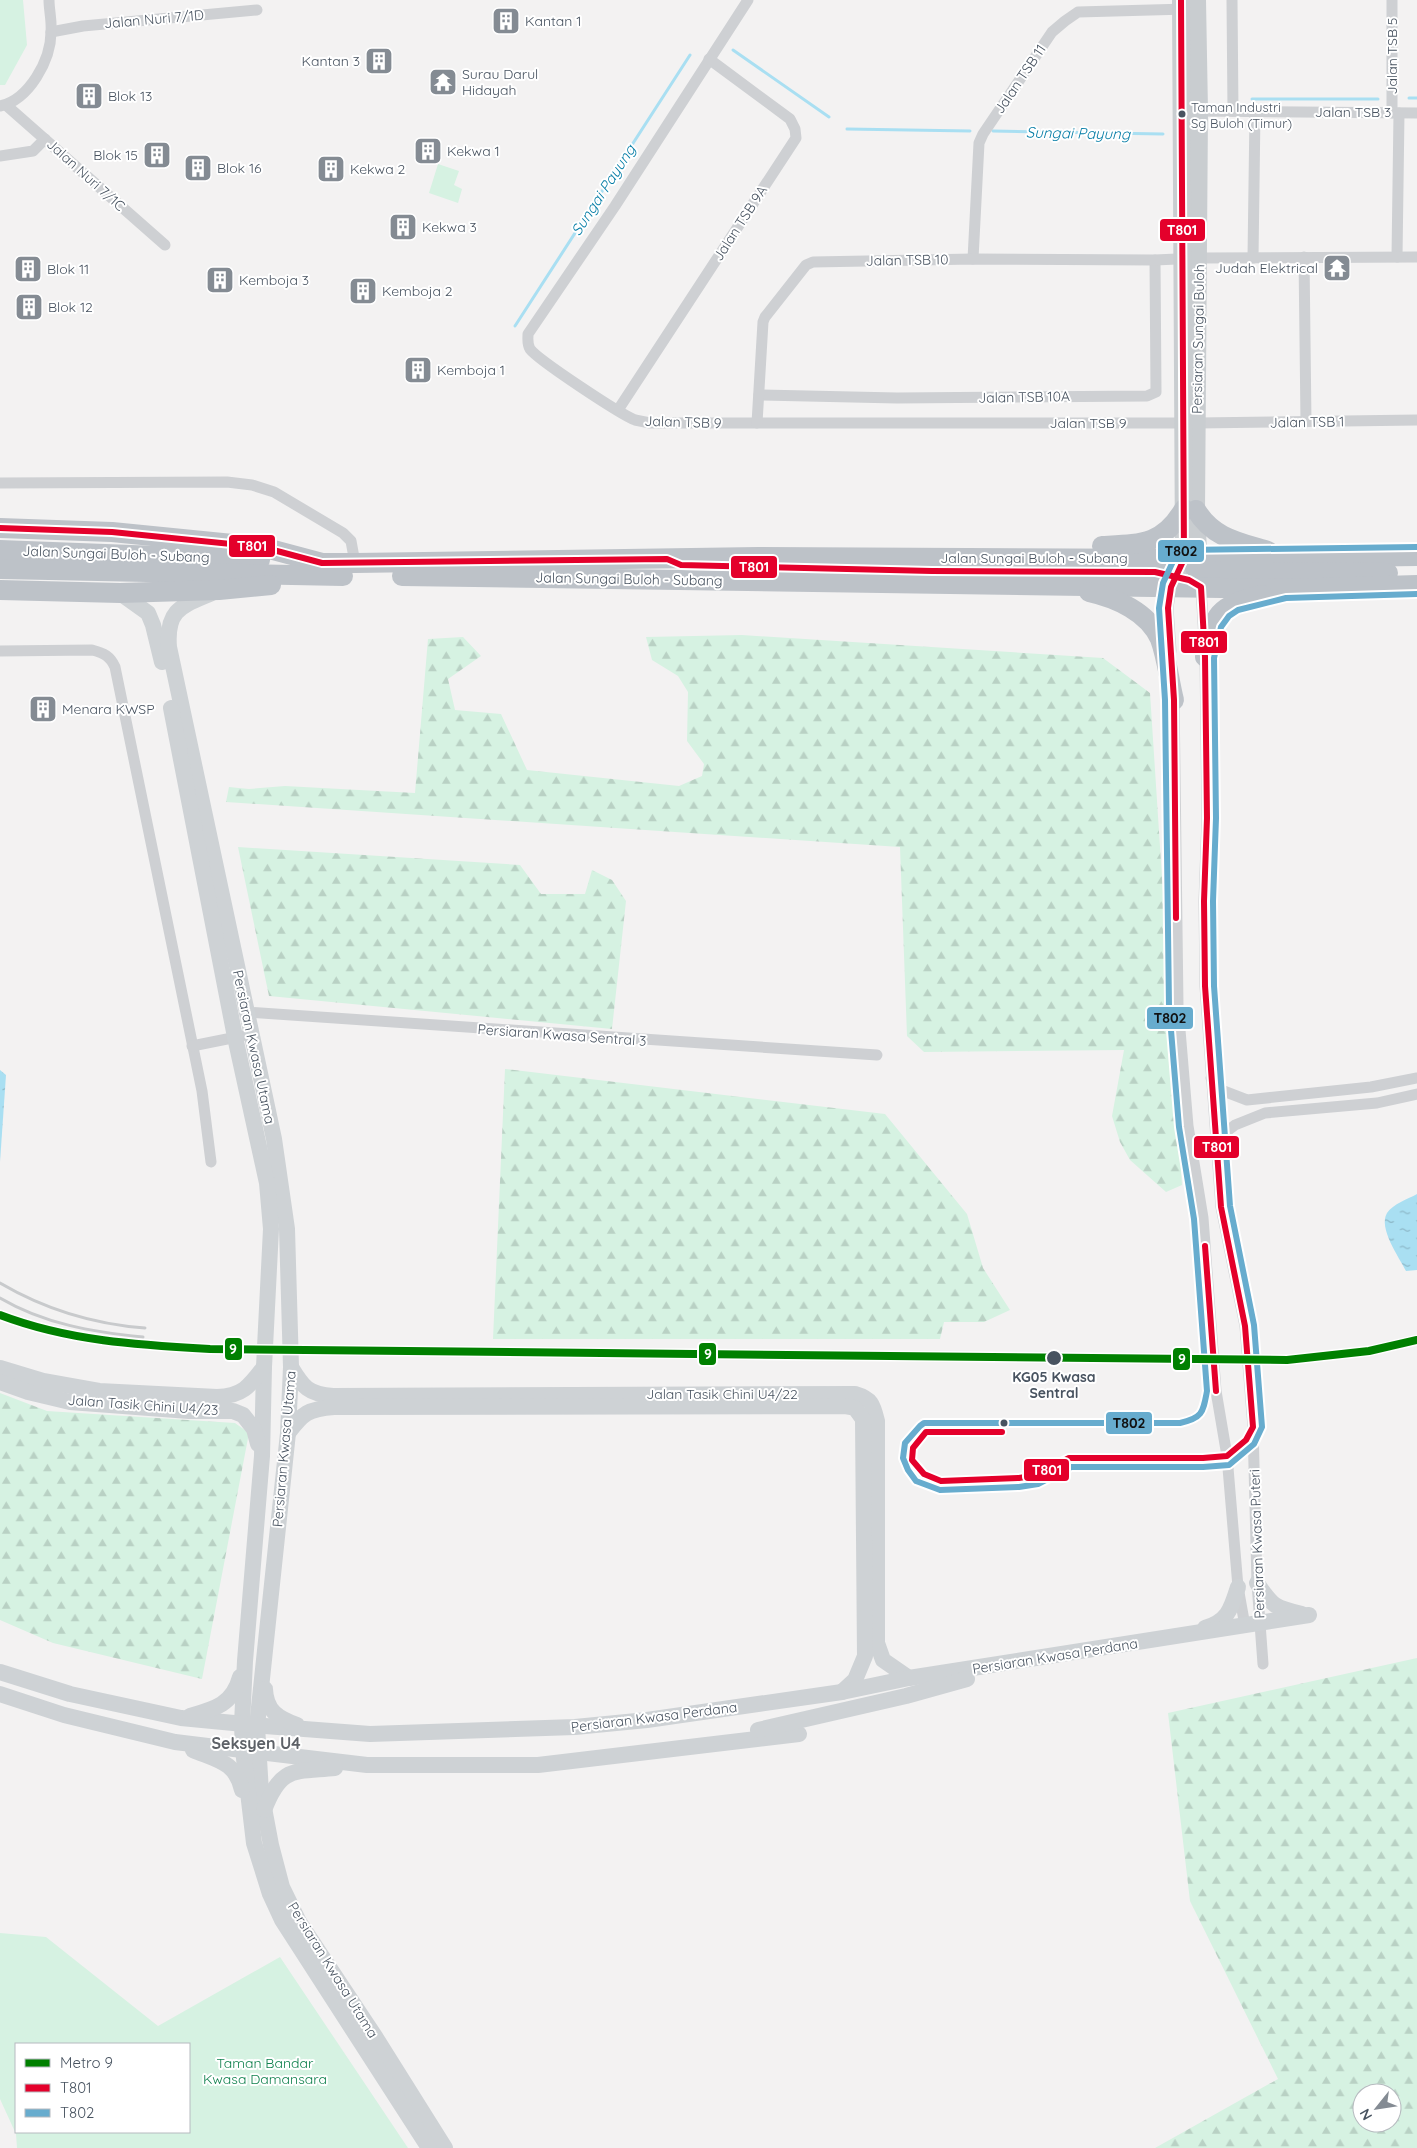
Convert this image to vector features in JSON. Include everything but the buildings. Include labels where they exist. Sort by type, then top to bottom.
[{"type":"highway","points":[[962,558],[978,551],[1139,544],[1158,538],[1175,525],[1190,509],[1210,528],[1232,540],[1284,556]]},
{"type":"highway","name":"Jalan Sungai Buloh - Subang","points":[[0,528],[112,532],[262,547],[322,562]]},
{"type":"highway","name":"Jalan Sungai Buloh - Subang","points":[[0,550],[234,566],[290,575],[1058,585],[1188,573],[1284,556],[1417,556]]},
{"type":"highway","name":"Jalan Sungai Buloh - Subang","points":[[0,569],[234,566],[322,562],[758,557],[962,558],[1188,573],[1285,589],[1417,584]]},
{"type":"highway","points":[[667,559],[681,565],[979,572],[1417,573]]},
{"type":"highway","name":"Jalan Sungai Buloh - Subang","points":[[0,590],[120,593],[219,590],[268,587],[290,575]]},
{"type":"highway","points":[[1058,585],[1112,599],[1138,613],[1152,626],[1160,640],[1174,700]]},
{"type":"highway","points":[[1205,657],[1213,623],[1224,610],[1234,602],[1285,589]]},
{"type":"main road","name":"Persiaran Sungai Buloh","points":[[1189,4],[1199,111],[1191,259]]},
{"type":"main road","name":"Persiaran Sungai Buloh","points":[[1188,573],[1191,423],[1189,4]]},
{"type":"street","points":[[3,105],[28,87],[36,76],[49,48],[51,32],[48,0]]},
{"type":"street","name":"Jalan TSB 9","points":[[748,0],[615,206],[528,334],[530,349],[546,362],[618,410],[635,419],[650,423],[1191,423]]},
{"type":"street","points":[[1232,0],[1232,112]]},
{"type":"street","name":"Jalan TSB 5","points":[[1392,0],[1397,257]]},
{"type":"street","name":"Jalan TSB 11","points":[[973,259],[979,143],[983,134],[1052,32],[1078,12],[1189,4]]},
{"type":"street","name":"Jalan Nuri 7/1D","points":[[51,32],[83,26],[257,10]]},
{"type":"street","name":"Jalan TSB 9A","points":[[618,410],[796,138],[795,129],[790,119],[709,59]]},
{"type":"street","name":"Jalan Nuri 7/1C","points":[[3,105],[45,139],[165,245]]},
{"type":"street","name":"Jalan TSB 3","points":[[1199,111],[1417,113]]},
{"type":"street","points":[[1253,258],[1255,112]]},
{"type":"street","points":[[0,156],[32,152],[45,139]]},
{"type":"street","points":[[1304,257],[1306,422]]},
{"type":"street","name":"Jalan TSB 10","points":[[757,423],[765,317],[806,265],[813,262],[973,259],[1156,260],[1417,257]]},
{"type":"street","name":"Jalan TSB 10A","points":[[759,395],[897,398],[1147,396],[1156,392],[1156,260]]},
{"type":"street","name":"Jalan TSB 1","points":[[1191,423],[1417,420]]},
{"type":"street","points":[[0,483],[226,482],[252,485],[274,492],[343,533],[351,541],[355,563]]},
{"type":"street","name":"Persiaran Kwasa Puteri","points":[[1188,573],[1205,657],[1207,818],[1204,901],[1205,986],[1216,1151],[1221,1207],[1245,1326],[1253,1427],[1257,1583],[1253,1624]]},
{"type":"street","name":"Persiaran Kwasa Puteri","points":[[1188,573],[1168,608],[1174,700],[1178,1006],[1188,1126],[1202,1218],[1216,1391],[1227,1456],[1238,1587],[1253,1624],[1263,1664]]},
{"type":"street","name":"Persiaran Kwasa Utama","points":[[219,590],[181,606],[170,621],[168,633],[171,656],[246,1012],[243,1035],[274,1139],[287,1229],[291,1367],[288,1433],[263,1665],[249,1725]]},
{"type":"street","name":"Persiaran Kwasa Utama","points":[[120,593],[148,613],[157,640],[243,1035],[267,1183],[271,1229],[262,1456],[245,1661],[254,1843],[270,1894],[282,1920],[429,2148]]},
{"type":"street","points":[[0,651],[92,650],[104,653],[111,659],[115,667],[192,1046],[208,1129],[211,1162]]},
{"type":"street","name":"Persiaran Kwasa Sentral 3","points":[[246,1012],[878,1055]]},
{"type":"street","points":[[192,1046],[243,1035]]},
{"type":"street","points":[[1211,1078],[1221,1090],[1247,1100],[1371,1087],[1417,1078]]},
{"type":"street","points":[[1216,1151],[1226,1132],[1235,1125],[1265,1113],[1377,1103],[1417,1094]]},
{"type":"street","name":"Jalan Tasik Chini U4/22","points":[[288,1433],[300,1417],[310,1410],[334,1407],[844,1406],[861,1403],[855,1394],[333,1396],[320,1395],[309,1390],[300,1382],[291,1367]]},
{"type":"street","name":"Jalan Tasik Chini U4/23","points":[[0,1368],[43,1381],[99,1390],[217,1397],[232,1396],[244,1390],[264,1368]]},
{"type":"street","name":"Jalan Tasik Chini U4/23","points":[[0,1382],[28,1392],[70,1402],[189,1411],[232,1411],[243,1415],[254,1429],[262,1456]]},
{"type":"street","points":[[842,1692],[855,1680],[865,1656],[863,1419],[861,1403],[874,1407],[877,1421],[877,1643],[883,1660],[909,1678]]},
{"type":"street","name":"Persiaran Kwasa Perdana","points":[[0,1672],[70,1694],[181,1718],[249,1725],[370,1734],[575,1727],[647,1720],[842,1692],[909,1678],[1034,1660],[1309,1615],[1283,1610],[1269,1602],[1257,1583]]},
{"type":"street","points":[[1176,1637],[1216,1625],[1229,1613],[1238,1587]]},
{"type":"street","points":[[714,1745],[755,1731],[906,1696],[1034,1660]]},
{"type":"street","points":[[181,1718],[208,1711],[232,1696],[237,1688],[245,1661]]},
{"type":"street","points":[[263,1665],[265,1700],[272,1712],[279,1719],[315,1731]]},
{"type":"street","points":[[0,1694],[64,1715],[175,1742],[367,1764],[538,1766],[799,1734]]},
{"type":"street","points":[[175,1742],[226,1763],[233,1770],[239,1778],[254,1843]]},
{"type":"street","name":"Persiaran Kwasa Utama","points":[[250,1751],[282,1887],[299,1922],[376,2038],[445,2148]]},
{"type":"street","points":[[264,1810],[271,1793],[284,1776],[295,1771],[367,1764]]},
{"type":"green space","points":[[0,0],[23,0],[27,45],[5,85],[0,85]]},
{"type":"green space","points":[[438,164],[459,171],[454,185],[462,189],[458,203],[429,193]]},
{"type":"green space","points":[[742,635],[1103,658],[1150,693],[1182,1185],[1166,1192],[1130,1160],[1120,1142],[1112,1116],[1124,1050],[924,1052],[907,1036],[900,847],[226,802],[229,787],[249,789],[285,786],[415,793],[428,639],[463,637],[481,656],[448,679],[455,710],[501,714],[527,770],[679,786],[702,776],[704,764],[687,741],[688,692],[678,676],[652,660],[646,637]]},
{"type":"green space","points":[[238,847],[520,865],[541,894],[585,894],[592,870],[612,880],[626,901],[612,1029],[269,996]]},
{"type":"green space","points":[[505,1069],[885,1114],[967,1214],[983,1268],[1010,1310],[984,1322],[944,1322],[940,1339],[493,1339]]},
{"type":"green space","points":[[0,1393],[47,1411],[235,1423],[249,1433],[202,1679],[53,1643],[0,1620]]},
{"type":"green space","points":[[1417,1658],[1417,2148],[1155,2148],[1278,2079],[1190,1901],[1168,1713]]},
{"type":"green space","name":"Taman Bandar Kwasa Damansara","points":[[0,1933],[46,1937],[158,2026],[280,1957],[408,2148],[17,2148],[16,2133],[190,2133],[190,2043],[15,2043],[15,2132],[0,2099]]},
{"type":"water","points":[[0,1070],[6,1075],[0,1162]]},
{"type":"water","points":[[1417,1194],[1417,1270],[1406,1271],[1390,1242],[1385,1219],[1387,1213],[1393,1207]]},
{"type":"waterway","name":"Sungai Payung","points":[[733,50],[829,117]]},
{"type":"waterway","name":"Sungai Payung","points":[[515,326],[690,55]]},
{"type":"waterway","name":"Sungai Payung","points":[[1409,98],[1417,98]]},
{"type":"waterway","name":"Sungai Payung","points":[[1252,99],[1378,99]]},
{"type":"waterway","name":"Sungai Payung","points":[[847,129],[970,131]]},
{"type":"waterway","name":"Sungai Payung","points":[[993,131],[1163,134]]},
{"type":"railway","points":[[0,1283],[35,1301],[70,1314],[106,1323],[145,1328]]},
{"type":"railway","points":[[0,1298],[34,1314],[69,1325],[143,1337]]},
{"type":"metro line","name":"9","points":[[0,1315],[51,1331],[77,1336],[156,1346],[210,1349],[1287,1360],[1369,1351],[1417,1340]]},
{"type":"transit line","name":"T801","points":[[1176,918],[1174,700],[1168,608],[1171,587],[1184,559],[1181,0]]},
{"type":"transit line","name":"T801","points":[[0,528],[112,532],[262,547],[322,563],[667,559],[681,565],[932,571],[1155,572],[1189,580],[1201,587],[1205,657],[1207,818],[1204,901],[1205,986],[1221,1207],[1245,1326],[1253,1427],[1246,1440],[1227,1456],[1203,1458],[1069,1458],[1037,1475],[1019,1478],[941,1481],[924,1474],[912,1460],[913,1448],[926,1432],[1002,1432]]},
{"type":"transit line","name":"T802","points":[[1417,547],[1183,550],[1176,555],[1163,583],[1159,608],[1165,700],[1169,1006],[1179,1127],[1194,1219],[1207,1391],[1201,1413],[1193,1419],[1180,1423],[924,1423],[905,1443],[903,1458],[908,1470],[916,1481],[940,1490],[1019,1487],[1038,1484],[1071,1467],[1203,1467],[1229,1465],[1254,1444],[1262,1427],[1254,1325],[1230,1206],[1214,986],[1213,901],[1216,818],[1214,658],[1221,627],[1229,616],[1238,610],[1286,598],[1417,594]]},
{"type":"transit line","name":"T801","points":[[1205,1246],[1216,1391]]},
{"type":"place","name":"Kantan 1","points":[[506,21]]},
{"type":"place","name":"Kantan 3","points":[[379,61]]},
{"type":"place","name":"Surau Darul Hidayah","points":[[443,82]]},
{"type":"place","name":"Blok 13","points":[[89,96]]},
{"type":"place","name":"Taman Industri Sg Buloh (Timur)","points":[[1182,114]]},
{"type":"place","name":"Kekwa 1","points":[[428,151]]},
{"type":"place","name":"Blok 15","points":[[157,155]]},
{"type":"place","name":"Blok 16","points":[[198,168]]},
{"type":"place","name":"Kekwa 2","points":[[331,169]]},
{"type":"place","name":"Kekwa 3","points":[[403,227]]},
{"type":"place","name":"Judah Elektrical","points":[[1337,268]]},
{"type":"place","name":"Blok 11","points":[[28,269]]},
{"type":"place","name":"Kemboja 3","points":[[220,280]]},
{"type":"place","name":"Kemboja 2","points":[[363,291]]},
{"type":"place","name":"Blok 12","points":[[29,307]]},
{"type":"place","name":"Kemboja 1","points":[[418,370]]},
{"type":"place","name":"Menara KWSP","points":[[43,709]]},
{"type":"place","name":"KG05 Kwasa Sentral","points":[[1054,1358]]},
{"type":"district","name":"Seksyen U4","points":[[256,1743]]}]
